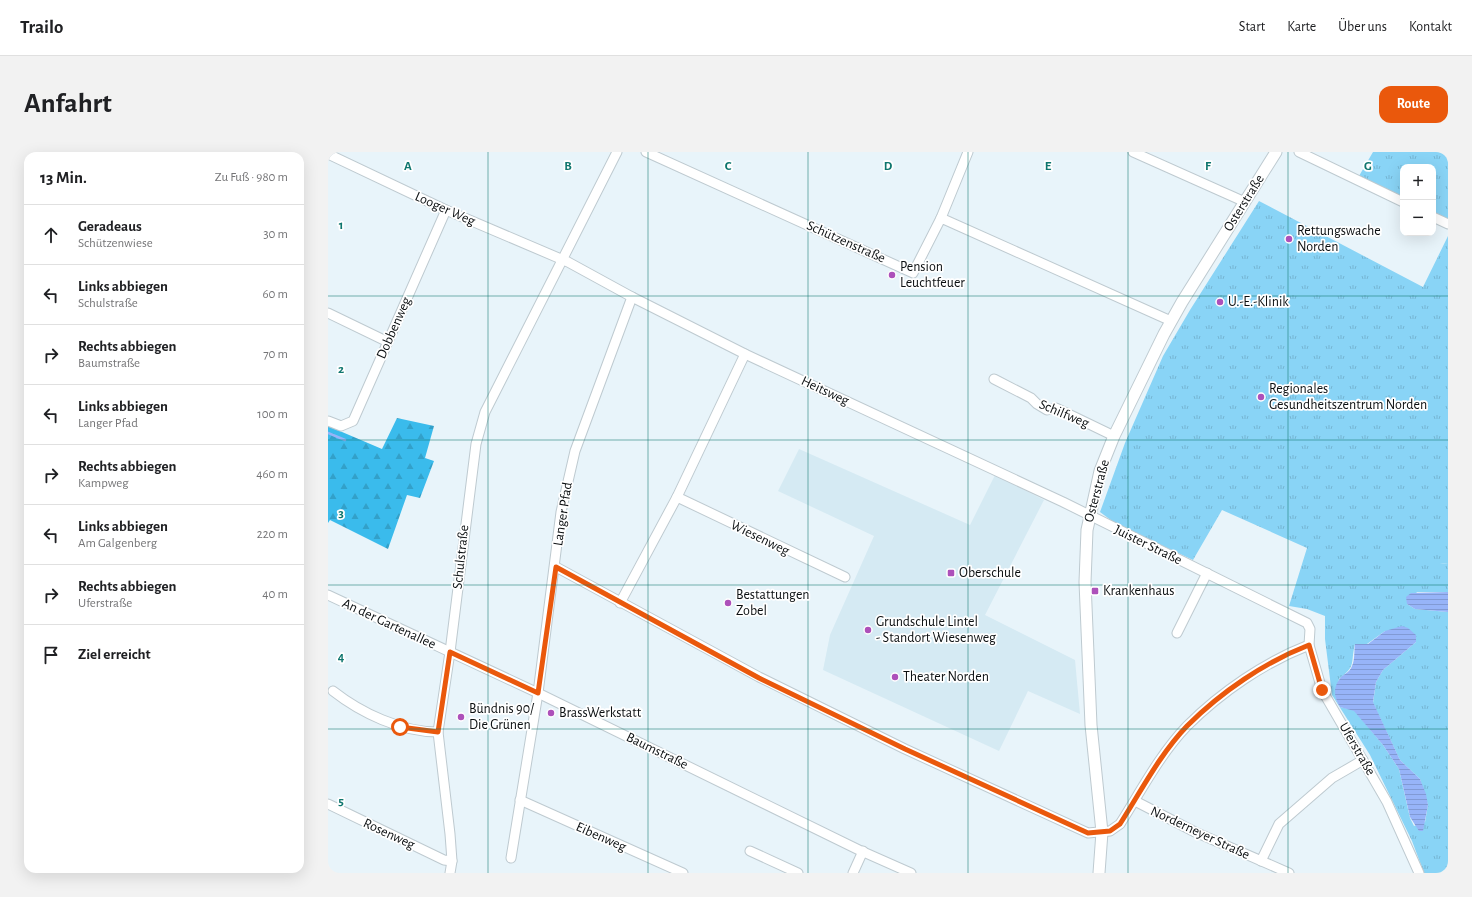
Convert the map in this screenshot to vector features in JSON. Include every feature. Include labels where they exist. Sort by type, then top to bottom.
[{"type":"street","name":"Schulstraße","points":[[450,873],[452,861],[438,732],[450,652],[470,476],[480,428],[493,395],[617,152]]},
{"type":"street","name":"Schützenstraße","points":[[646,152],[913,273],[941,218]]},
{"type":"street","points":[[968,152],[941,218],[1171,321]]},
{"type":"street","points":[[1133,152],[1244,202]]},
{"type":"street","name":"Osterstraße","points":[[1098,873],[1102,832],[1088,691],[1085,582],[1089,516],[1100,471],[1114,436],[1171,321],[1276,152]]},
{"type":"street","points":[[1299,152],[1400,201]]},
{"type":"street","name":"Looger Weg","points":[[328,154],[446,210],[563,260]]},
{"type":"street","name":"Dobbenweg","points":[[328,421],[341,426],[353,421],[446,210]]},
{"type":"street","points":[[1436,218],[1448,224]]},
{"type":"street","name":"Heitsweg","points":[[563,260],[632,297],[745,354],[1089,516]]},
{"type":"street","name":"Langer Pfad","points":[[511,858],[538,693],[556,567],[562,512],[575,451],[632,297]]},
{"type":"street","points":[[328,313],[388,342]]},
{"type":"street","points":[[620,603],[676,497],[745,354]]},
{"type":"street","name":"Schilfweg","points":[[994,379],[1031,398],[1047,410],[1056,408],[1114,436]]},
{"type":"street","name":"Wiesenweg","points":[[676,497],[845,577]]},
{"type":"street","name":"Juister Straße","points":[[1089,516],[1307,623]]},
{"type":"street","points":[[556,567],[759,678],[905,749],[1088,833],[1110,831],[1120,824],[1160,761],[1187,726],[1204,710],[1251,675],[1309,645]]},
{"type":"street","points":[[1177,633],[1207,573]]},
{"type":"street","name":"An der Gartenallee","points":[[328,595],[450,652]]},
{"type":"street","name":"Uferstraße","points":[[1307,623],[1310,629],[1309,645],[1322,690],[1387,802],[1418,873]]},
{"type":"street","name":"Baumstraße","points":[[450,652],[911,873]]},
{"type":"street","points":[[333,691],[348,703],[400,727],[438,732]]},
{"type":"street","points":[[1261,861],[1279,824],[1332,778],[1363,760]]},
{"type":"street","name":"Eibenweg","points":[[520,800],[682,873]]},
{"type":"street","name":"Norderneyer Straße","points":[[1134,801],[1195,832],[1289,873]]},
{"type":"street","name":"Rosenweg","points":[[328,804],[444,860],[452,861]]},
{"type":"street","points":[[750,851],[798,873]]},
{"type":"street","points":[[853,873],[863,851]]},
{"type":"shaded area","points":[[799,449],[970,525],[995,475],[1044,500],[985,615],[1075,660],[1080,714],[1028,691],[999,751],[823,670],[830,635],[874,536],[778,491]]},
{"type":"shaded area","points":[[1448,592],[1448,612],[1415,609],[1407,604],[1406,597],[1411,593]]},
{"type":"shaded area","points":[[1402,626],[1408,628],[1416,635],[1416,642],[1383,670],[1376,682],[1373,702],[1400,760],[1420,779],[1426,794],[1428,805],[1423,831],[1419,831],[1410,817],[1399,769],[1383,745],[1354,711],[1340,707],[1336,700],[1335,693],[1337,683],[1342,676],[1350,670],[1353,664],[1355,644],[1368,644],[1385,631]]},
{"type":"green space","points":[[1373,152],[1448,152],[1448,229],[1436,222],[1436,164],[1400,164],[1400,200],[1359,176]]},
{"type":"green space","points":[[1259,201],[1423,287],[1448,236],[1448,592],[1417,592],[1407,604],[1415,609],[1448,612],[1448,873],[1424,873],[1412,841],[1370,755],[1332,695],[1325,639],[1325,616],[1307,609],[1289,606],[1307,548],[1222,510],[1193,560],[1116,524],[1100,512],[1125,443],[1163,356],[1190,310]],"holes":[[[1385,631],[1416,642],[1383,670],[1376,682],[1373,703],[1400,760],[1420,779],[1428,805],[1425,822],[1414,826],[1410,818],[1399,769],[1383,745],[1354,710],[1340,707],[1336,699],[1339,679],[1351,667],[1355,644],[1367,644]]]},
{"type":"green space","points":[[397,418],[434,426],[425,458],[434,461],[420,498],[407,495],[388,549],[330,520],[328,523],[328,426],[382,449]]},
{"type":"waterway","points":[[328,433],[345,440]]},
{"type":"place","name":"Rettungswache Norden","points":[[1289,239]]},
{"type":"place","name":"Pension Leuchtfeuer","points":[[892,275]]},
{"type":"place","name":"U.-E.-Klinik","points":[[1220,302]]},
{"type":"place","name":"Regionales Gesundheitszentrum Norden","points":[[1261,397]]},
{"type":"place","name":"Oberschule","points":[[951,573]]},
{"type":"place","name":"Krankenhaus","points":[[1095,591]]},
{"type":"place","name":"Bestattungen Zobel","points":[[728,603]]},
{"type":"place","name":"Grundschule Lintel - Standort Wiesenweg","points":[[868,630]]},
{"type":"place","name":"Theater Norden","points":[[895,677]]},
{"type":"place","name":"BrassWerkstatt","points":[[551,713]]},
{"type":"place","name":"Bündnis 90/ Die Grünen","points":[[461,717]]},
{"type":"route","points":[[400,727],[438,732],[450,652],[538,693],[556,567],[759,678],[905,749],[1088,833],[1110,831],[1116,828],[1160,761],[1187,726],[1216,700],[1251,675],[1297,649],[1309,645],[1322,690]]}]
